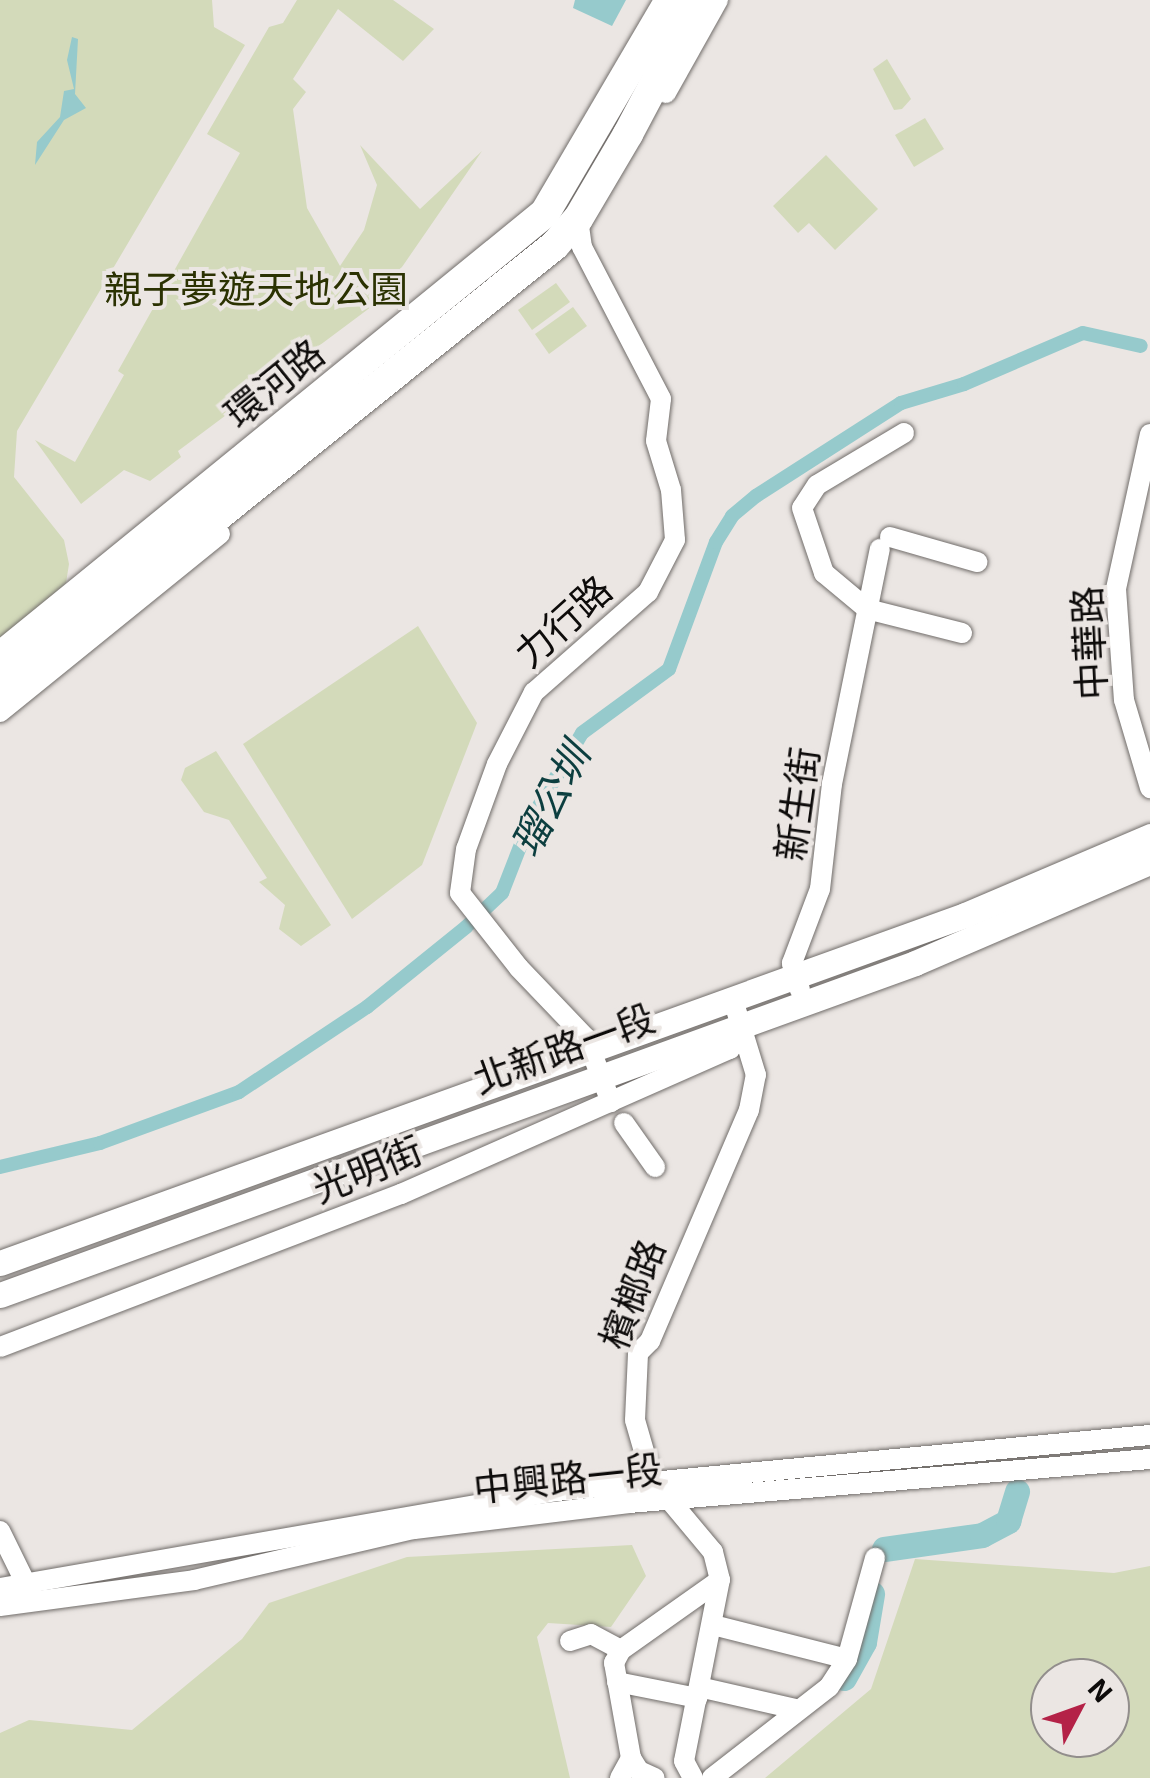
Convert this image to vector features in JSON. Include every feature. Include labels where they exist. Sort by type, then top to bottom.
[{"type":"highway","name":"環河路","points":[[2,657],[545,214],[670,0]]},
{"type":"highway","name":"環河路","points":[[0,691],[521,273],[578,219],[699,0]]},
{"type":"main road","name":"北新路一段","points":[[1,1292],[597,1063],[733,1000],[965,915],[1150,836]]},
{"type":"main road","name":"北新路一段","points":[[0,1263],[12,1248],[141,1218],[597,1063],[742,1027],[1150,862]]},
{"type":"street","name":"環河路","points":[[628,134],[654,116],[718,0]]},
{"type":"street","name":"力行路","points":[[578,219],[582,248],[662,399],[656,441],[671,490],[675,540],[648,592],[534,692],[466,849],[460,893],[597,1063],[610,1102]]},
{"type":"street","name":"環河路","points":[[0,712],[510,300],[521,273]]},
{"type":"street","points":[[904,433],[817,485],[802,508],[824,573],[867,610],[962,633]]},
{"type":"street","name":"中華路","points":[[1150,434],[1116,589],[1124,700],[1150,788]]},
{"type":"street","name":"新生街","points":[[795,977],[792,963],[820,890],[832,784],[867,610],[885,543],[978,562]]},
{"type":"street","points":[[795,977],[805,1003]]},
{"type":"street","name":"檳榔路","points":[[720,1580],[713,1552],[652,1479],[636,1420],[638,1352],[650,1341],[749,1110],[756,1075],[733,1000]]},
{"type":"street","name":"光明街","points":[[0,1347],[299,1235],[610,1102],[730,1049],[742,1027]]},
{"type":"street","points":[[624,1123],[655,1167]]},
{"type":"street","name":"中興路一段","points":[[0,1606],[32,1595],[351,1524],[652,1479],[1150,1435]]},
{"type":"street","name":"中興路一段","points":[[0,1588],[32,1595],[194,1580],[414,1529],[1150,1459]]},
{"type":"street","points":[[0,1530],[32,1595]]},
{"type":"street","points":[[712,1778],[829,1686],[847,1659],[875,1558]]},
{"type":"street","points":[[720,1580],[698,1692],[688,1770],[656,1778],[639,1771],[631,1758],[614,1662],[621,1650],[720,1580]]},
{"type":"street","points":[[713,1624],[847,1659]]},
{"type":"street","points":[[570,1641],[591,1634],[621,1650]]},
{"type":"street","points":[[617,1682],[796,1709]]},
{"type":"street","points":[[620,1778],[631,1758]]},
{"type":"green space","points":[[0,0],[212,0],[214,27],[245,45],[17,431],[14,477],[64,540],[69,564],[66,583],[0,641]]},
{"type":"green space","name":"親子夢遊天地公園","points":[[297,0],[393,0],[434,29],[403,61],[338,9],[293,79],[306,92],[293,109],[307,208],[340,266],[364,230],[377,185],[360,145],[420,209],[482,151],[402,267],[368,296],[375,304],[178,451],[181,457],[150,481],[124,470],[81,504],[35,440],[75,462],[124,375],[118,371],[240,153],[207,134],[269,27],[283,23]]},
{"type":"green space","points":[[887,59],[911,99],[902,109],[894,110],[873,69]]},
{"type":"green space","points":[[925,118],[944,149],[914,167],[895,135]]},
{"type":"green space","points":[[826,155],[878,209],[835,250],[809,223],[798,233],[773,206]]},
{"type":"green space","points":[[556,283],[570,302],[532,330],[518,310]]},
{"type":"green space","points":[[573,307],[587,326],[549,354],[535,334]]},
{"type":"green space","points":[[418,626],[477,723],[422,865],[352,919],[243,744]]},
{"type":"green space","points":[[216,751],[331,925],[301,946],[279,929],[285,905],[259,882],[267,878],[229,820],[204,812],[181,780],[185,768]]},
{"type":"green space","points":[[632,1545],[646,1576],[611,1627],[548,1623],[537,1637],[570,1778],[0,1778],[0,1733],[29,1720],[132,1730],[242,1639],[269,1603],[407,1557]]},
{"type":"green space","points":[[915,1559],[1114,1573],[1150,1566],[1150,1778],[765,1778],[871,1689]]},
{"type":"water","points":[[575,0],[626,0],[612,26],[573,8]]},
{"type":"water","points":[[72,37],[78,39],[75,94],[86,108],[64,120],[35,165],[37,142],[60,117],[64,91],[74,89],[67,60]]},
{"type":"waterway","name":"瑠公圳","points":[[0,1167],[100,1143],[239,1092],[367,1007],[466,927],[502,893],[530,821],[582,733],[669,669],[716,542],[732,516],[756,496],[901,403],[964,384],[1083,333],[1141,346]]},
{"type":"waterway","points":[[884,1549],[982,1535],[1008,1521],[1017,1491]]},
{"type":"waterway","points":[[844,1678],[864,1642],[872,1594]]}]
